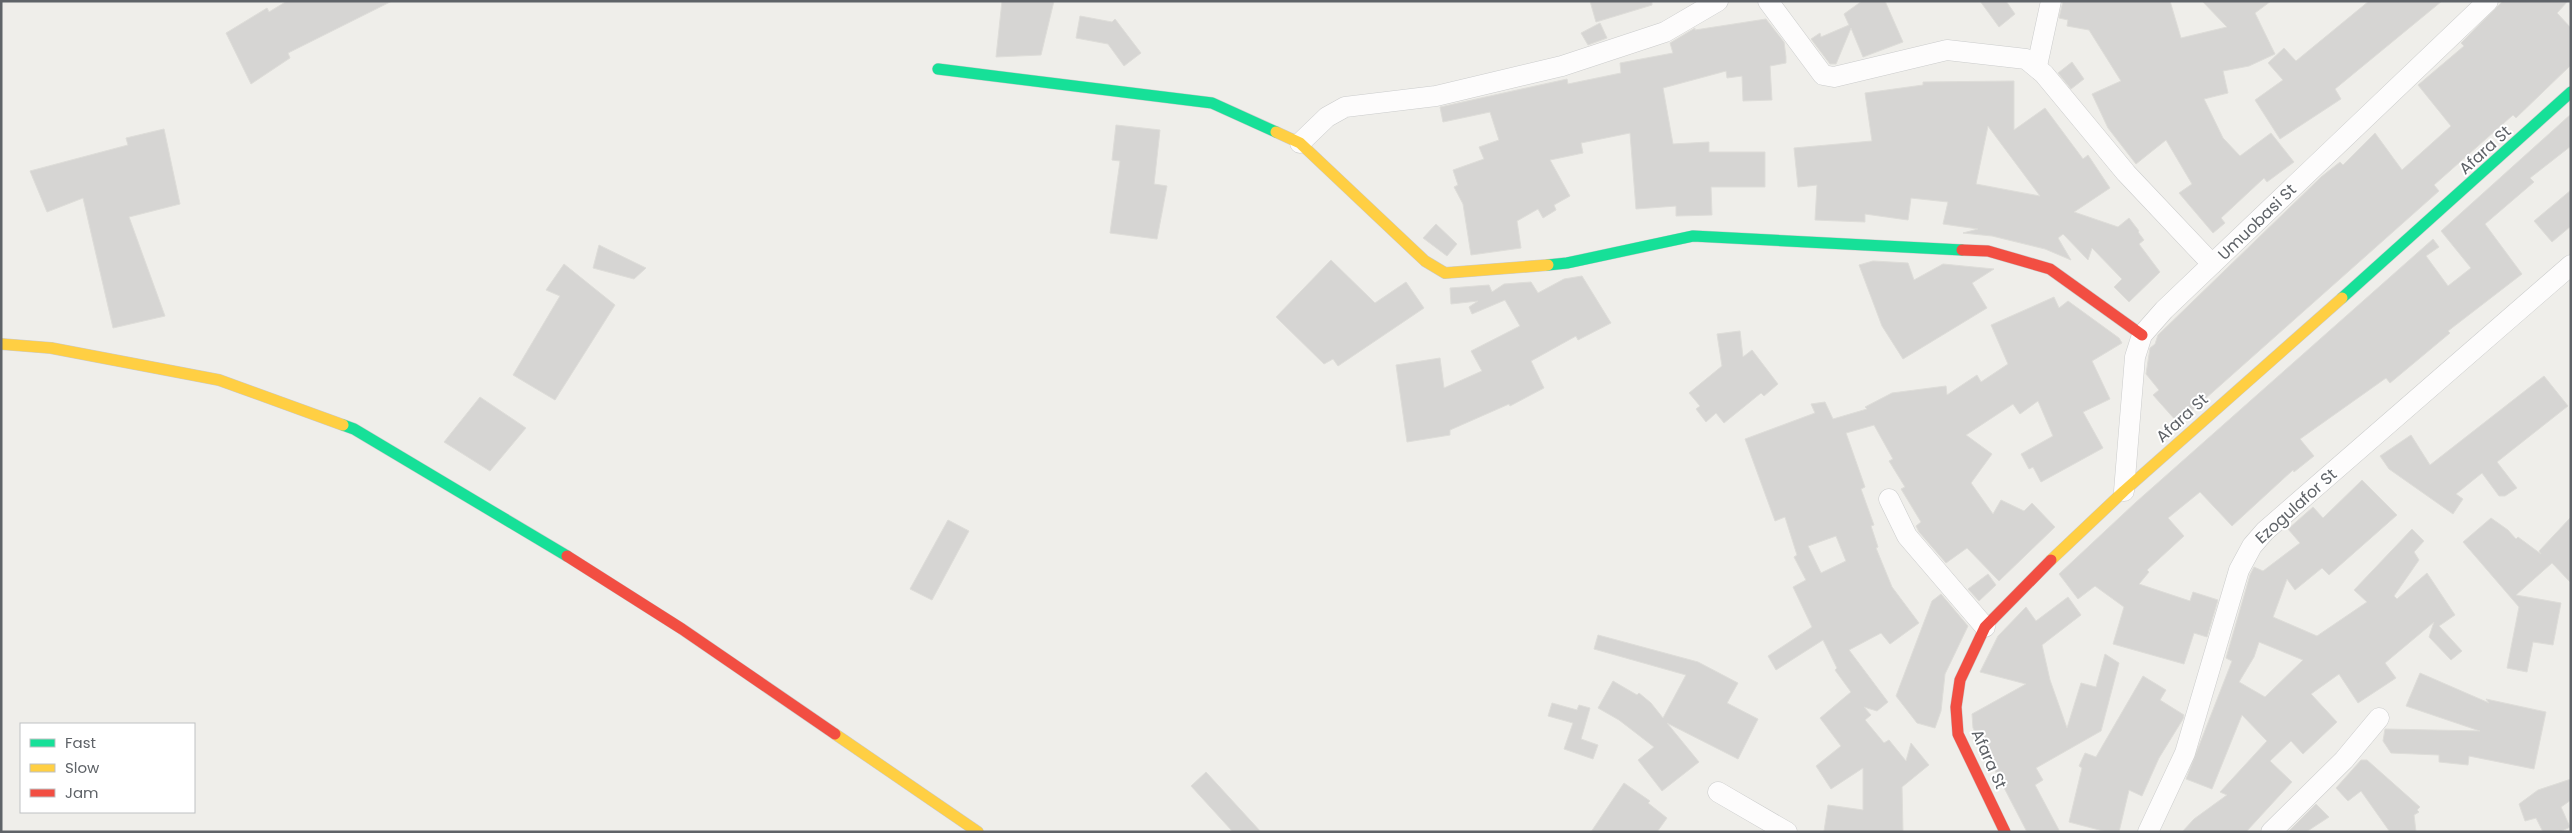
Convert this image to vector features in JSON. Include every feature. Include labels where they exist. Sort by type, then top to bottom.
[{"type":"street","points":[[1300,143],[1327,117],[1345,107],[1436,96],[1562,66],[1665,32],[1718,1]]},
{"type":"street","points":[[1768,1],[1823,75],[1834,77],[1947,50],[2026,59],[2036,66],[2126,173],[2212,264]]},
{"type":"street","points":[[2036,66],[2051,1]]},
{"type":"street","name":"Umuobasi St","points":[[2124,491],[2135,357],[2142,335],[2164,310],[2488,1]]},
{"type":"street","points":[[938,70],[1212,103],[1300,143],[1425,261],[1445,273],[1567,264],[1693,236],[1988,251],[2050,269],[2142,335]]},
{"type":"street","name":"Afara St","points":[[2005,832],[1958,734],[1956,707],[1960,680],[1970,655],[1985,627],[2031,579],[2124,491],[2488,169],[2571,92]]},
{"type":"street","name":"Ezogulafor St","points":[[2148,832],[2185,753],[2239,570],[2252,546],[2265,531],[2571,264]]},
{"type":"street","points":[[1,344],[51,348],[219,380],[354,429],[547,543],[666,619],[978,832]]},
{"type":"street","points":[[1889,499],[1907,536],[1985,627]]},
{"type":"street","points":[[2271,832],[2344,760],[2379,718]]},
{"type":"street","points":[[1718,792],[1787,832]]},
{"type":"building","points":[[287,1],[392,1],[288,53],[290,58],[251,84],[226,33],[267,8],[269,12]]},
{"type":"building","points":[[1002,1],[1054,1],[1041,55],[996,57]]},
{"type":"building","points":[[1590,1],[1652,1],[1652,5],[1596,22]]},
{"type":"building","points":[[1862,1],[1885,1],[1903,42],[1863,57],[1851,28],[1836,64],[1830,64],[1811,39],[1820,33],[1821,37],[1849,25],[1844,14]]},
{"type":"building","points":[[1980,1],[2006,1],[2015,14],[1999,27]]},
{"type":"building","points":[[2063,1],[2170,1],[2181,38],[2227,27],[2202,1],[2271,1],[2255,13],[2275,54],[2249,66],[2223,71],[2228,93],[2204,99],[2223,138],[2240,156],[2271,133],[2294,162],[2267,182],[2264,178],[2221,218],[2225,223],[2213,233],[2179,193],[2192,184],[2166,140],[2136,164],[2108,128],[2092,94],[2121,81],[2089,30],[2067,26],[2068,20],[2059,18]]},
{"type":"building","points":[[2369,1],[2442,1],[2335,89],[2341,99],[2280,139],[2255,100],[2283,80],[2268,63],[2284,48],[2296,61]]},
{"type":"building","points":[[2503,1],[2568,1],[2557,13],[2571,28],[2571,65],[2516,118],[2513,115],[2434,185],[2439,191],[2178,423],[2153,395],[2159,390],[2146,374],[2150,348],[2155,344],[2158,335],[2321,177],[2340,162],[2343,165],[2375,133],[2402,170],[2451,126],[2418,85],[2464,46],[2461,43]]},
{"type":"building","points":[[1080,16],[1112,22],[1115,19],[1141,53],[1124,66],[1108,44],[1076,38]]},
{"type":"building","points":[[1766,19],[1784,42],[1786,57],[1786,63],[1770,66],[1772,100],[1743,101],[1742,76],[1727,78],[1726,71],[1663,88],[1673,144],[1709,142],[1709,152],[1765,152],[1765,187],[1711,187],[1712,215],[1676,216],[1676,206],[1636,209],[1630,133],[1581,143],[1583,153],[1550,160],[1570,196],[1554,205],[1556,210],[1543,218],[1538,209],[1517,221],[1521,248],[1471,255],[1463,204],[1454,187],[1458,185],[1453,170],[1484,159],[1479,147],[1499,140],[1490,112],[1443,122],[1440,107],[1567,79],[1568,84],[1621,73],[1620,63],[1673,53],[1670,43],[1695,28],[1695,30]]},
{"type":"building","points":[[1600,23],[1607,38],[1588,45],[1581,33]]},
{"type":"building","points":[[2072,62],[2084,79],[2071,89],[2058,73]]},
{"type":"building","points":[[2014,81],[2014,130],[2045,108],[2083,159],[2088,155],[2110,188],[2074,212],[2118,227],[2129,218],[2144,240],[2139,244],[2160,272],[2129,302],[2114,287],[2122,279],[2092,248],[2088,260],[2063,234],[2058,238],[2071,260],[2045,249],[1992,236],[1963,233],[1978,229],[1943,224],[1948,202],[1911,198],[1908,220],[1865,214],[1865,222],[1815,220],[1817,185],[1798,187],[1794,148],[1872,141],[1865,93],[1923,85],[1923,82]],"holes":[[[1988,126],[2040,196],[1976,184]]]},
{"type":"building","points":[[2571,114],[2571,146],[2530,178],[2534,182],[2485,224],[2522,274],[2448,331],[2450,333],[2390,383],[2386,378],[2300,439],[2314,456],[2294,472],[2293,470],[2232,526],[2200,492],[2168,518],[2184,536],[2147,570],[2149,572],[2139,584],[2190,601],[2193,592],[2218,600],[2207,637],[2194,633],[2184,664],[2113,644],[2124,607],[2095,586],[2078,599],[2059,574],[2135,503],[2433,239],[2439,247],[2426,256],[2448,286],[2471,268],[2441,231]]},
{"type":"building","points":[[1116,125],[1160,130],[1154,184],[1167,186],[1157,239],[1110,233],[1120,161],[1112,160]]},
{"type":"building","points":[[164,129],[180,204],[129,217],[165,316],[113,328],[83,198],[47,212],[30,171],[128,145],[126,138]]},
{"type":"building","points":[[2571,190],[2571,226],[2552,242],[2534,221]]},
{"type":"building","points":[[1436,224],[1457,244],[1447,256],[1423,238]]},
{"type":"building","points":[[599,245],[646,268],[634,279],[593,268]]},
{"type":"building","points":[[1331,260],[1375,303],[1406,282],[1424,308],[1338,366],[1333,359],[1324,364],[1276,317]]},
{"type":"building","points":[[1873,261],[1908,263],[1914,280],[1943,264],[1994,269],[1972,283],[1987,308],[1903,359],[1882,326],[1859,265]]},
{"type":"building","points":[[564,264],[615,305],[555,400],[513,375],[560,296],[546,290]]},
{"type":"building","points":[[1582,276],[1611,323],[1578,340],[1576,336],[1531,361],[1544,388],[1510,406],[1509,404],[1450,430],[1450,435],[1407,442],[1396,365],[1440,358],[1444,388],[1482,371],[1471,351],[1520,326],[1505,300],[1472,314],[1469,307],[1478,301],[1451,304],[1450,288],[1489,285],[1492,292],[1504,284],[1531,282],[1538,293],[1564,279]]},
{"type":"building","points":[[2054,297],[2059,308],[2068,301],[2119,338],[2122,343],[2092,361],[2110,399],[2083,412],[2103,448],[2041,482],[2033,467],[2029,469],[2021,454],[2053,436],[2038,401],[2020,414],[2013,404],[1966,435],[1992,454],[1971,483],[1993,514],[2001,500],[2024,511],[2032,503],[2055,527],[1999,581],[1967,548],[1946,563],[1919,532],[1916,526],[1921,522],[1901,489],[1905,487],[1889,461],[1893,459],[1874,425],[1846,433],[1865,487],[1861,489],[1874,525],[1871,526],[1878,547],[1876,548],[1892,587],[1919,623],[1890,644],[1881,633],[1849,650],[1888,702],[1877,711],[1864,707],[1871,715],[1865,720],[1884,743],[1889,740],[1906,761],[1911,743],[1929,765],[1902,787],[1903,832],[1824,831],[1828,805],[1863,810],[1863,768],[1831,789],[1816,766],[1841,746],[1820,718],[1851,692],[1835,670],[1837,668],[1823,640],[1776,670],[1768,656],[1812,627],[1793,587],[1806,580],[1794,557],[1797,555],[1785,517],[1775,521],[1745,439],[1815,413],[1811,404],[1825,402],[1833,419],[1867,409],[1865,407],[1892,393],[1946,386],[1947,395],[1977,375],[1981,382],[2008,364],[1991,325]],"holes":[[[1836,536],[1846,561],[1821,573],[1808,546]]]},
{"type":"building","points":[[1740,331],[1743,357],[1752,350],[1778,384],[1764,396],[1761,393],[1724,423],[1716,413],[1706,422],[1696,409],[1700,406],[1689,393],[1722,366],[1717,334]]},
{"type":"building","points":[[2544,376],[2568,406],[2497,462],[2517,488],[2505,496],[2499,496],[2482,473],[2456,494],[2463,499],[2453,514],[2389,469],[2380,456],[2411,435],[2430,465]]},
{"type":"building","points":[[480,397],[526,428],[490,471],[444,442]]},
{"type":"building","points":[[2362,480],[2397,515],[2329,575],[2322,568],[2295,590],[2287,579],[2273,617],[2317,636],[2367,602],[2354,590],[2412,529],[2424,541],[2414,552],[2419,560],[2394,596],[2397,599],[2427,573],[2455,615],[2439,626],[2462,651],[2451,660],[2429,637],[2434,622],[2385,663],[2396,678],[2358,703],[2339,674],[2311,694],[2337,722],[2303,754],[2291,741],[2270,761],[2292,782],[2246,832],[2182,832],[2194,819],[2227,795],[2220,792],[2267,741],[2242,715],[2212,789],[2186,779],[2232,661],[2226,658],[2250,575],[2254,567],[2263,571],[2300,543],[2288,529],[2313,507],[2323,518]],"holes":[[[2259,642],[2303,660],[2265,697],[2239,682],[2254,657]]]},
{"type":"building","points":[[2571,517],[2571,583],[2552,563],[2516,595],[2561,603],[2553,645],[2533,642],[2527,672],[2507,668],[2519,607],[2463,542],[2491,518],[2508,530],[2516,539],[2518,537],[2541,554],[2539,551]]},
{"type":"building","points":[[948,520],[969,531],[932,600],[910,589]]},
{"type":"building","points":[[1988,574],[1996,585],[1979,601],[1968,589]]},
{"type":"building","points":[[1941,594],[1968,626],[1945,674],[1941,711],[1935,728],[1917,723],[1896,696],[1932,601]]},
{"type":"building","points":[[2068,597],[2081,615],[2042,645],[2050,680],[2067,728],[2081,683],[2096,687],[2105,654],[2119,663],[2101,731],[2036,768],[2043,780],[2035,785],[2060,832],[2027,832],[1973,728],[1972,714],[2026,684],[1980,672],[1998,636],[2026,607],[2036,621]]},
{"type":"building","points":[[1598,635],[1698,662],[1738,683],[1727,703],[1758,719],[1738,759],[1667,723],[1699,762],[1662,791],[1638,760],[1654,747],[1619,720],[1598,708],[1613,681],[1637,695],[1639,693],[1651,703],[1663,718],[1686,675],[1594,649]]},
{"type":"building","points":[[2420,673],[2489,703],[2486,699],[2546,712],[2534,769],[2469,756],[2468,765],[2439,762],[2439,755],[2391,753],[2383,741],[2385,729],[2480,731],[2406,706]]},
{"type":"building","points":[[2143,676],[2166,690],[2160,700],[2184,715],[2183,719],[2159,758],[2142,796],[2129,790],[2119,832],[2107,832],[2069,822],[2082,768],[2079,766],[2085,753],[2096,757]]},
{"type":"building","points":[[1552,703],[1577,710],[1579,705],[1590,708],[1581,739],[1598,745],[1593,759],[1564,749],[1573,723],[1548,716]]},
{"type":"building","points":[[2361,760],[2367,760],[2420,807],[2417,810],[2419,812],[2414,815],[2416,832],[2390,832],[2361,791],[2348,801],[2336,788]]},
{"type":"building","points":[[1206,772],[1261,832],[1233,832],[1191,786]]},
{"type":"building","points":[[2571,779],[2571,800],[2561,807],[2570,827],[2560,832],[2543,832],[2536,818],[2525,821],[2519,804],[2538,790]]},
{"type":"building","points":[[1624,783],[1650,801],[1648,803],[1667,818],[1657,832],[1591,832]]},
{"type":"building","points":[[2316,804],[2329,817],[2306,832],[2288,832]]},
{"type":"traffic: fast","points":[[938,69],[1212,103],[1276,132]]},
{"type":"traffic: fast","points":[[2342,298],[2571,92]]},
{"type":"traffic: fast","points":[[1548,265],[1567,263],[1693,236],[1962,250]]},
{"type":"traffic: fast","points":[[343,425],[354,429],[567,556]]},
{"type":"traffic: slow","points":[[1276,132],[1300,143],[1425,261],[1445,273],[1548,265]]},
{"type":"traffic: slow","points":[[2051,560],[2124,491],[2342,298]]},
{"type":"traffic: slow","points":[[1,344],[51,348],[219,380],[343,425]]},
{"type":"traffic: slow","points":[[835,734],[978,832]]},
{"type":"traffic: jam","points":[[1962,250],[1988,251],[2050,269],[2142,335]]},
{"type":"traffic: jam","points":[[567,556],[682,629],[835,734]]},
{"type":"traffic: jam","points":[[2005,832],[1958,734],[1956,707],[1960,680],[1985,627],[2051,560]]}]
